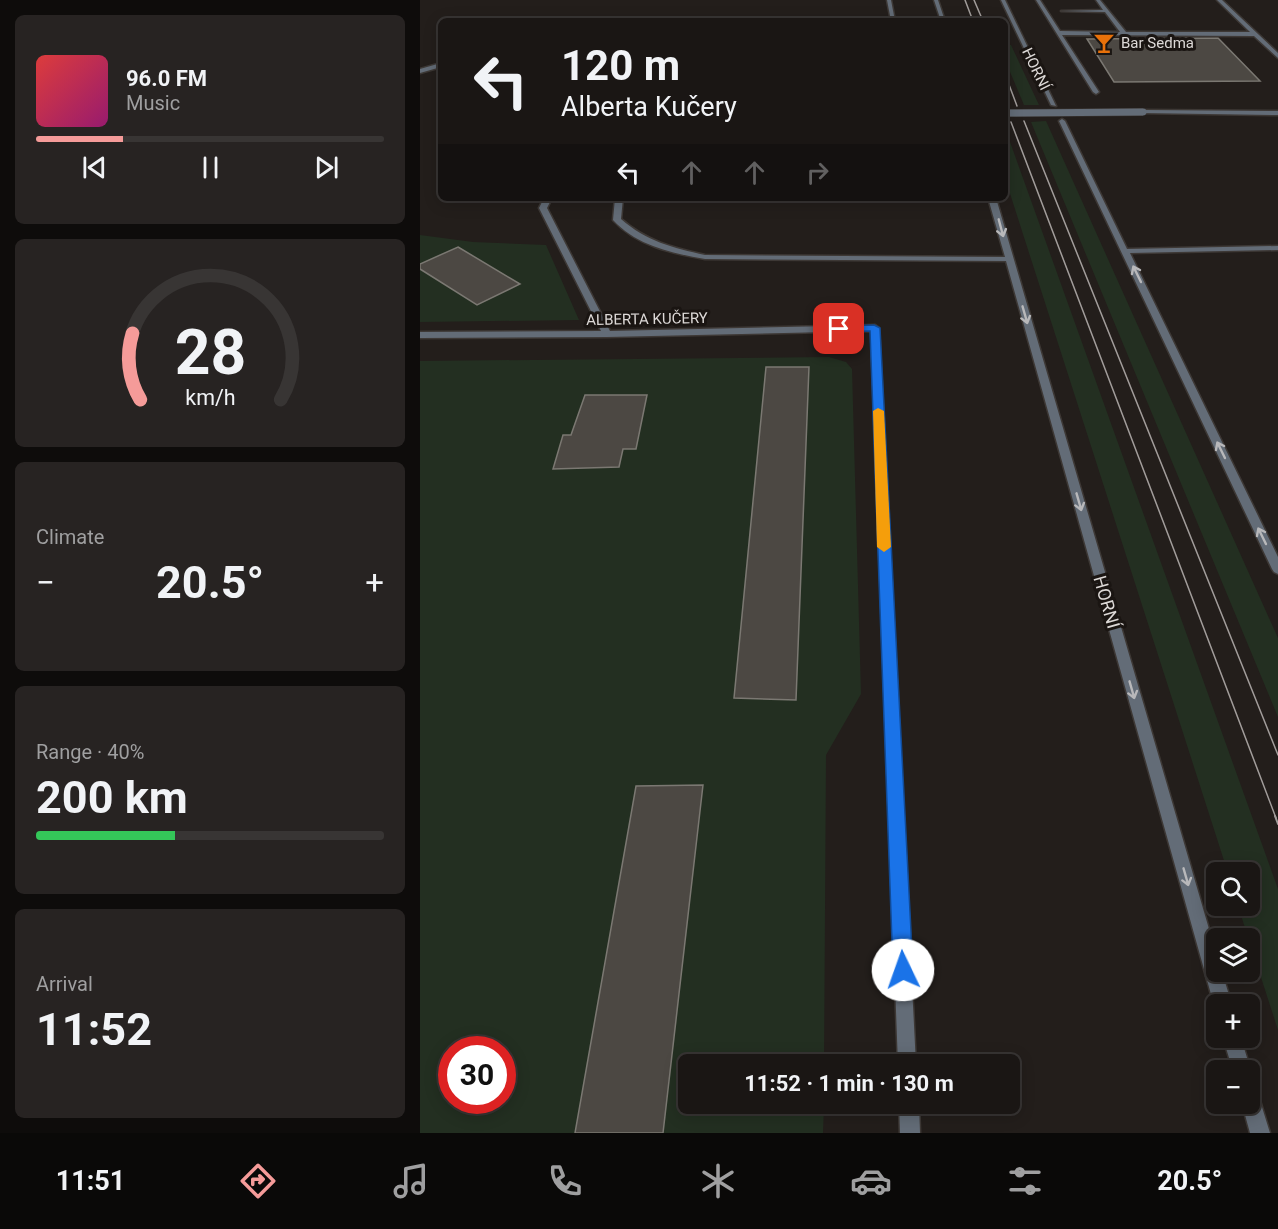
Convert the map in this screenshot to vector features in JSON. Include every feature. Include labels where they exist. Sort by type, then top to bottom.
[{"type":"street","points":[[889,0],[892,18]]},
{"type":"street","points":[[936,0],[941,18]]},
{"type":"street","name":"HORNÍ","points":[[1003,0],[1054,105]]},
{"type":"street","points":[[1038,0],[1096,92]]},
{"type":"street","points":[[1098,0],[1124,33]]},
{"type":"street","points":[[1219,0],[1278,56]]},
{"type":"street","points":[[1063,11],[1106,11]]},
{"type":"street","points":[[1059,33],[1255,34]]},
{"type":"street","points":[[420,71],[438,66]]},
{"type":"street","points":[[1008,114],[1278,113]]},
{"type":"street","points":[[1062,121],[1278,569]]},
{"type":"street","points":[[546,201],[543,208],[607,334]]},
{"type":"street","points":[[619,201],[617,220],[633,236],[668,250],[705,257],[1009,259]]},
{"type":"street","name":"HORNÍ","points":[[993,201],[1220,994]]},
{"type":"street","points":[[1125,251],[1278,248]]},
{"type":"street","name":"ALBERTA KUČERY","points":[[420,335],[607,334],[874,328],[907,1054]]},
{"type":"street","points":[[909,1114],[910,1133]]},
{"type":"street","points":[[1255,1114],[1260,1133]]},
{"type":"green space","points":[[1008,45],[1011,45],[1039,105],[1024,105],[1008,67]]},
{"type":"green space","points":[[1046,121],[1278,638],[1278,717],[1031,122]]},
{"type":"green space","points":[[1008,136],[1278,889],[1278,1030],[1260,974],[1260,928],[1245,928],[1241,916],[1260,916],[1260,862],[1224,862],[1008,187]]},
{"type":"green space","points":[[420,235],[473,242],[546,245],[579,320],[420,322]]},
{"type":"green space","points":[[829,357],[846,362],[852,369],[861,694],[826,755],[824,1054],[678,1054],[678,1114],[824,1114],[823,1133],[420,1133],[420,361]]},
{"type":"building","points":[[1218,38],[1260,81],[1114,82],[1087,39]]},
{"type":"building","points":[[458,247],[520,284],[477,305],[420,269],[420,264]]},
{"type":"building","points":[[766,367],[809,367],[796,700],[734,698]]},
{"type":"building","points":[[585,395],[647,395],[636,449],[623,449],[619,467],[553,469],[563,435],[571,435]]},
{"type":"building","points":[[703,785],[663,1133],[575,1133],[636,786]]},
{"type":"tram line","points":[[965,0],[972,18]]},
{"type":"tram line","points":[[974,0],[982,18]]},
{"type":"tram line","points":[[1008,82],[1017,106]]},
{"type":"tram line","points":[[1024,121],[1278,755]]},
{"type":"tram line","points":[[1011,122],[1276,818]]},
{"type":"tram line","points":[[1275,816],[1278,824]]},
{"type":"slow traffic","points":[[878,411],[884,547]]},
{"type":"place","name":"Bar Sedma","points":[[1104,43]]},
{"type":"route","points":[[839,329],[874,328],[903,970]]}]
